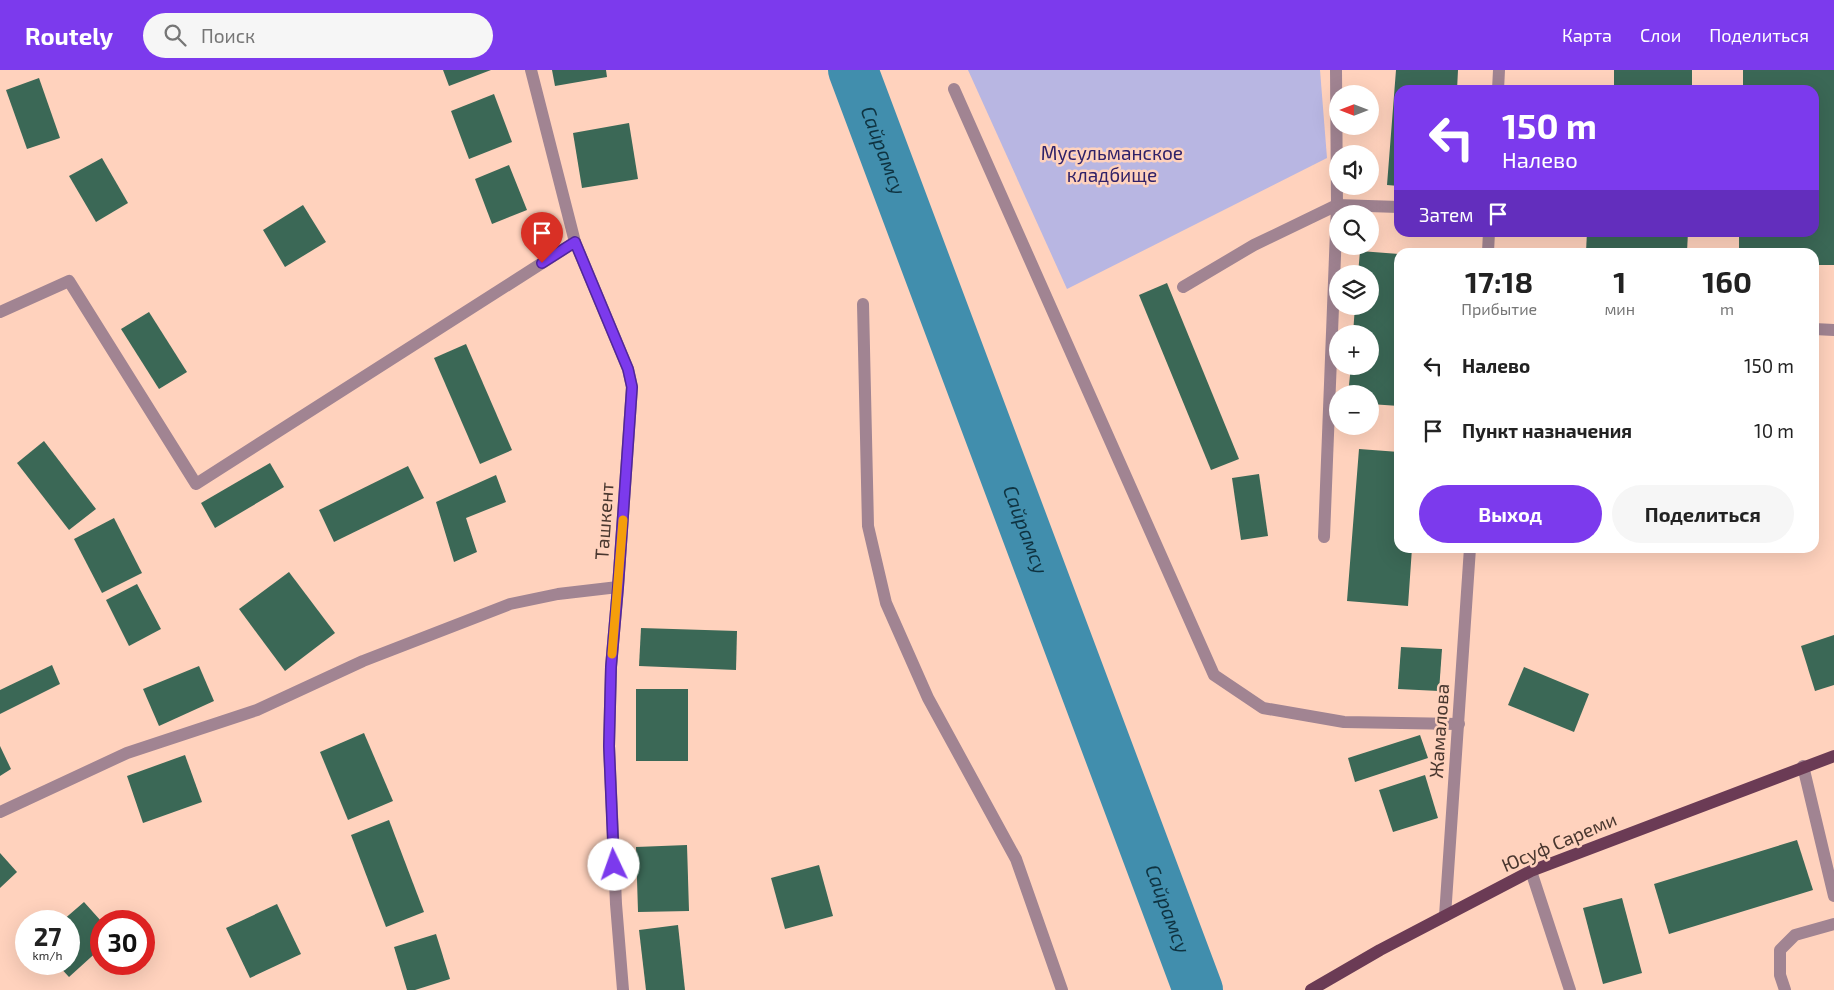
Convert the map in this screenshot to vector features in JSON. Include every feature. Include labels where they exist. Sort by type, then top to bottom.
[{"type":"main road","name":"Юсуф Сареми","points":[[1311,990],[1380,950],[1531,871],[1802,766],[1834,756]]},
{"type":"street","name":"Ташкент","points":[[531,70],[575,242],[628,369],[632,387],[611,667],[609,746],[616,904],[623,990]]},
{"type":"street","points":[[1336,70],[1337,205]]},
{"type":"street","points":[[1498,85],[1499,70]]},
{"type":"street","points":[[954,89],[1214,675],[1263,708],[1344,722],[1459,724]]},
{"type":"street","points":[[1379,206],[1394,207]]},
{"type":"street","points":[[1182,288],[1254,245],[1329,209]]},
{"type":"street","points":[[0,312],[70,281],[196,484],[575,242]]},
{"type":"street","points":[[1324,537],[1335,255]]},
{"type":"street","points":[[863,304],[868,526],[886,603],[928,698],[1016,859],[1062,990]]},
{"type":"street","points":[[1819,329],[1834,330]]},
{"type":"street","name":"Жамалова","points":[[1445,916],[1470,553]]},
{"type":"street","points":[[0,812],[127,753],[257,710],[363,661],[510,604],[558,594],[618,587]]},
{"type":"street","points":[[1802,766],[1834,896]]},
{"type":"street","points":[[1531,871],[1570,990]]},
{"type":"street","points":[[1785,990],[1780,975],[1780,950],[1795,935],[1834,924]]},
{"type":"green space","name":"Мусульманское кладбище","points":[[968,70],[1320,70],[1327,158],[1067,289]]},
{"type":"building","points":[[443,70],[491,70],[449,86]]},
{"type":"building","points":[[552,70],[606,70],[607,77],[555,86]]},
{"type":"building","points":[[1396,70],[1458,70],[1457,85],[1395,85]]},
{"type":"building","points":[[1614,70],[1692,70],[1692,85],[1614,85]]},
{"type":"building","points":[[1743,70],[1834,70],[1834,265],[1819,265],[1819,248],[1739,248],[1739,237],[1819,237],[1819,85],[1743,85]]},
{"type":"building","points":[[39,78],[60,138],[27,149],[6,90]]},
{"type":"building","points":[[494,94],[512,142],[469,159],[451,111]]},
{"type":"building","points":[[1394,96],[1394,186],[1387,185]]},
{"type":"building","points":[[629,123],[638,179],[582,188],[573,133]]},
{"type":"building","points":[[102,158],[128,203],[96,222],[69,176]]},
{"type":"building","points":[[509,165],[527,210],[492,224],[475,179]]},
{"type":"building","points":[[303,205],[326,242],[285,267],[263,230]]},
{"type":"building","points":[[1587,237],[1688,237],[1687,248],[1586,248]]},
{"type":"building","points":[[1379,252],[1394,254],[1394,406],[1379,405],[1379,385],[1349,385],[1350,375],[1379,375],[1379,325],[1354,325],[1354,315],[1379,315],[1379,265],[1359,265],[1360,255],[1379,255]]},
{"type":"building","points":[[1167,283],[1239,459],[1211,470],[1139,295]]},
{"type":"building","points":[[149,312],[187,372],[159,389],[121,329]]},
{"type":"building","points":[[466,344],[512,450],[480,464],[434,358]]},
{"type":"building","points":[[44,441],[96,509],[69,530],[17,463]]},
{"type":"building","points":[[1359,449],[1394,452],[1394,553],[1412,553],[1408,606],[1347,601]]},
{"type":"building","points":[[270,463],[284,487],[215,528],[201,503]]},
{"type":"building","points":[[408,466],[424,498],[334,542],[319,510]]},
{"type":"building","points":[[1259,474],[1268,536],[1241,540],[1232,478]]},
{"type":"building","points":[[496,475],[506,502],[466,518],[477,552],[454,562],[436,502]]},
{"type":"building","points":[[114,518],[142,573],[102,593],[74,539]]},
{"type":"building","points":[[289,572],[335,633],[285,671],[239,609]]},
{"type":"building","points":[[137,584],[161,629],[129,646],[106,600]]},
{"type":"building","points":[[641,628],[737,631],[736,670],[639,666]]},
{"type":"building","points":[[1834,635],[1834,685],[1815,691],[1801,646]]},
{"type":"building","points":[[1401,647],[1442,649],[1439,691],[1398,689]]},
{"type":"building","points":[[52,665],[60,684],[0,714],[0,690]]},
{"type":"building","points":[[199,666],[214,701],[159,726],[143,689]]},
{"type":"building","points":[[1524,667],[1589,694],[1574,732],[1508,705]]},
{"type":"building","points":[[636,689],[688,689],[688,761],[636,761]]},
{"type":"building","points":[[364,733],[393,801],[348,820],[320,752]]},
{"type":"building","points":[[1420,735],[1428,758],[1355,782],[1348,758]]},
{"type":"building","points":[[0,746],[11,769],[0,776]]},
{"type":"building","points":[[185,755],[202,802],[143,823],[127,776]]},
{"type":"building","points":[[1425,775],[1438,818],[1393,832],[1379,790]]},
{"type":"building","points":[[389,820],[424,912],[386,927],[351,835]]},
{"type":"building","points":[[1797,840],[1813,890],[1669,934],[1654,884]]},
{"type":"building","points":[[687,845],[689,911],[638,912],[636,847]]},
{"type":"building","points":[[0,853],[17,872],[0,888]]},
{"type":"building","points":[[819,865],[833,916],[785,929],[771,878]]},
{"type":"building","points":[[1622,898],[1642,973],[1603,984],[1583,908]]},
{"type":"building","points":[[84,902],[91,910],[90,958],[80,967],[80,910],[75,910]]},
{"type":"building","points":[[277,904],[301,954],[250,978],[226,928]]},
{"type":"building","points":[[678,925],[685,990],[646,990],[639,930]]},
{"type":"building","points":[[436,934],[450,979],[415,990],[407,990],[394,947]]},
{"type":"waterway","name":"Сайрамсу","points":[[853,70],[1198,990]]},
{"type":"slow traffic","points":[[612,654],[623,520]]},
{"type":"route","points":[[542,263],[575,242],[628,369],[632,387],[611,667],[609,746],[614,865]]}]
